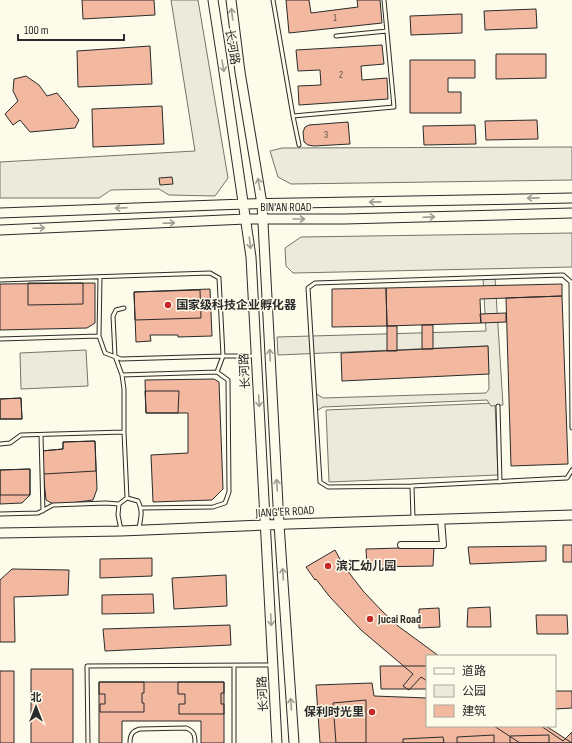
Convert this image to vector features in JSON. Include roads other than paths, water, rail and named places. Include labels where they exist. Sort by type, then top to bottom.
[{"type":"main road","name":"长河路","points":[[213,0],[251,257],[277,743]]},
{"type":"main road","name":"长河路","points":[[231,0],[240,72],[262,204],[279,524],[294,743]]},
{"type":"main road","name":"BIN'AN ROAD","points":[[0,213],[244,204],[572,198]]},
{"type":"main road","name":"BIN'AN ROAD","points":[[0,230],[246,219],[352,219],[572,213]]},
{"type":"main road","name":"JIANG'ER ROAD","points":[[0,533],[121,531],[266,526],[279,524],[572,515]]},
{"type":"street","points":[[401,545],[443,545],[441,519]]},
{"type":"lane","points":[[273,0],[299,145]]},
{"type":"lane","points":[[293,116],[394,107],[384,0]]},
{"type":"lane","points":[[336,36],[387,31]]},
{"type":"lane","points":[[0,280],[210,273],[219,278],[223,356],[217,372]]},
{"type":"lane","points":[[572,428],[571,282],[563,275],[315,284],[308,288],[320,482],[328,487],[412,486],[500,482],[567,478],[572,470]]},
{"type":"lane","points":[[100,277],[99,336],[105,353],[121,359],[257,356]]},
{"type":"lane","points":[[124,308],[116,310],[113,316],[115,356],[122,375],[124,389],[127,498]]},
{"type":"lane","points":[[0,340],[99,336]]},
{"type":"lane","points":[[122,375],[217,372],[228,380],[229,492],[225,503],[213,507],[142,508]]},
{"type":"lane","points":[[498,406],[500,482]]},
{"type":"lane","points":[[0,444],[10,443],[21,435],[124,432]]},
{"type":"lane","points":[[41,434],[43,511]]},
{"type":"lane","points":[[412,486],[413,520]]},
{"type":"lane","points":[[127,498],[138,501],[142,508],[139,530]]},
{"type":"lane","points":[[0,514],[38,513],[53,505],[106,502],[119,504],[127,498]]},
{"type":"lane","points":[[119,504],[118,515],[121,531]]},
{"type":"lane","points":[[88,743],[87,666],[273,665]]},
{"type":"lane","points":[[234,666],[234,743]]},
{"type":"lane","points":[[130,743],[132,733],[135,730],[186,728],[194,733],[195,743]]},
{"type":"place","name":"国家级科技企业孵化器","points":[[168,305]]},
{"type":"place","name":"滨汇幼儿园","points":[[328,566]]},
{"type":"place","name":"Jucai Road","points":[[370,619]]},
{"type":"place","name":"保利时光里","points":[[372,712]]}]
